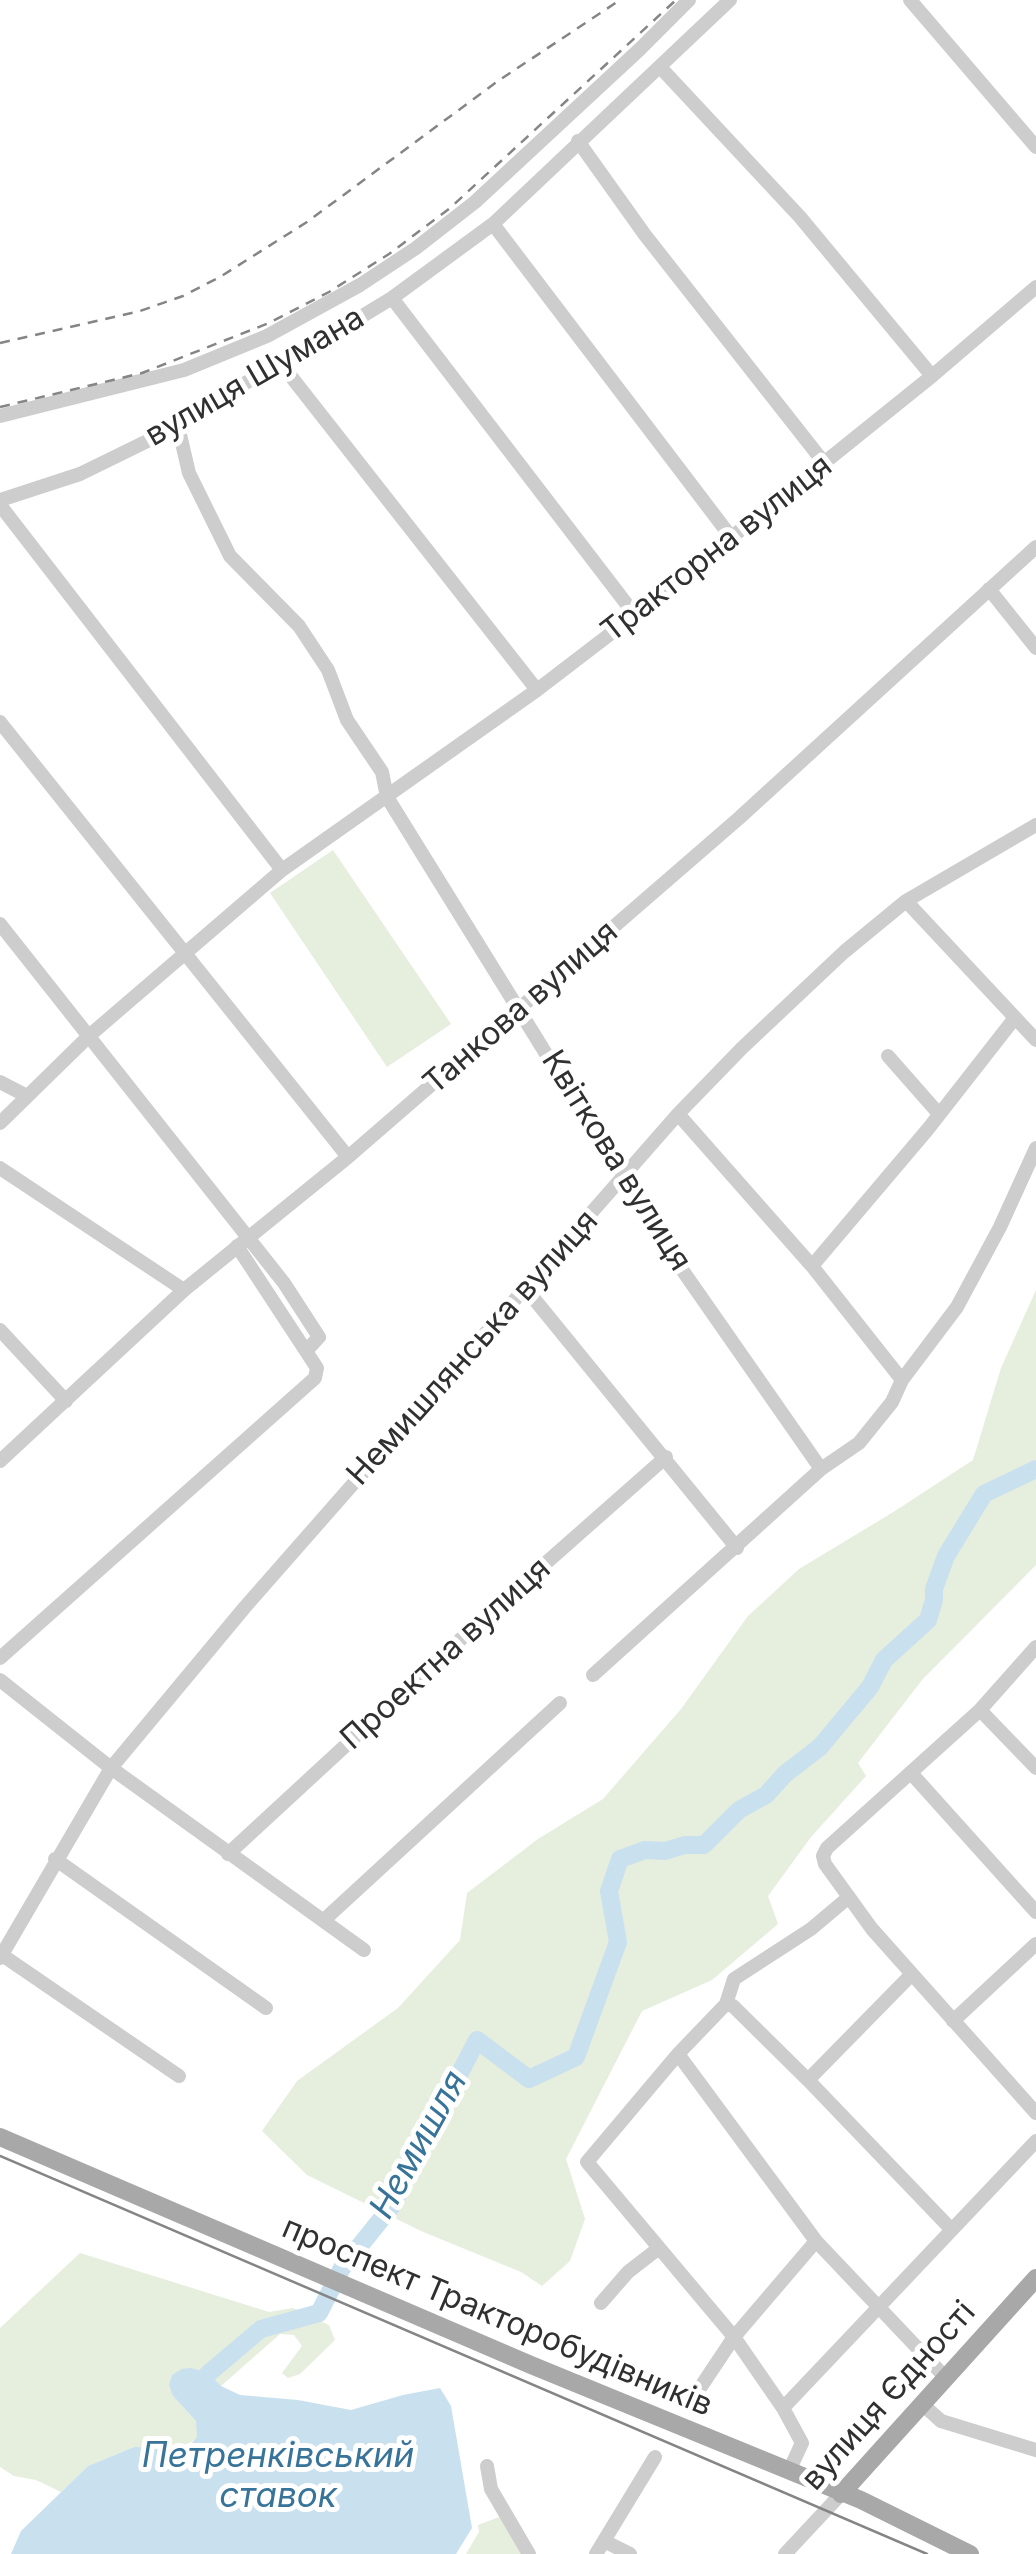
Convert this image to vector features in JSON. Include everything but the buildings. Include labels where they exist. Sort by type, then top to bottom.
[{"type":"main road","name":"проспект Тракторобудівників","points":[[0,2137],[789,2471],[928,2531],[970,2554]]},
{"type":"main road","name":"вулиця Єдності","points":[[841,2494],[1036,2278]]},
{"type":"street","points":[[0,416],[184,370],[267,336],[360,285],[475,202],[640,50],[688,0]]},
{"type":"street","name":"вулиця Шумана","points":[[0,503],[80,474],[178,426],[192,408],[282,365],[392,298],[493,224],[730,0]]},
{"type":"street","points":[[910,0],[1036,147]]},
{"type":"street","points":[[660,67],[800,216],[932,376]]},
{"type":"street","points":[[578,142],[646,236],[825,464]]},
{"type":"street","points":[[493,224],[731,538]]},
{"type":"street","name":"Тракторна вулиця","points":[[0,1123],[90,1035],[282,870],[388,798],[635,616],[825,464],[1036,287]]},
{"type":"street","points":[[392,298],[635,616]]},
{"type":"street","points":[[282,365],[537,690]]},
{"type":"street","name":"Квіткова вулиця","points":[[178,426],[189,473],[230,556],[299,626],[328,670],[347,720],[382,772],[388,798],[624,1178],[630,1195],[821,1469]]},
{"type":"street","points":[[0,503],[282,870]]},
{"type":"street","name":"Танкова вулиця","points":[[0,1461],[184,1290],[348,1158],[752,807],[1036,548]]},
{"type":"street","points":[[988,589],[1036,648]]},
{"type":"street","points":[[0,722],[348,1158]]},
{"type":"street","name":"Немишлянська вулиця","points":[[1,1956],[111,1768],[245,1607],[678,1114],[844,952],[906,901],[1036,826]]},
{"type":"street","points":[[906,901],[1036,1040]]},
{"type":"street","points":[[0,924],[90,1035],[243,1242],[313,1326],[318,1342],[307,1350],[318,1368],[316,1378],[0,1658]]},
{"type":"street","points":[[812,1266],[940,1114],[1014,1018]]},
{"type":"street","points":[[888,1056],[940,1114]]},
{"type":"street","points":[[0,1082],[27,1096]]},
{"type":"street","points":[[678,1114],[812,1266],[902,1380]]},
{"type":"street","points":[[593,1675],[821,1469],[859,1443],[957,1307],[1000,1228],[1036,1148]]},
{"type":"street","points":[[0,1168],[184,1290]]},
{"type":"street","points":[[526,1288],[737,1548]]},
{"type":"street","points":[[0,1330],[66,1402]]},
{"type":"street","name":"Проектна вулиця","points":[[228,1854],[487,1615],[666,1458]]},
{"type":"street","points":[[1036,1646],[980,1710],[827,1848],[823,1856],[849,1897],[911,1975],[1036,2113]]},
{"type":"street","points":[[0,1680],[111,1768],[364,1950]]},
{"type":"street","points":[[324,1920],[560,1703]]},
{"type":"street","points":[[980,1710],[1036,1768]]},
{"type":"street","points":[[911,1773],[1036,1912]]},
{"type":"street","points":[[55,1859],[266,2008]]},
{"type":"street","points":[[789,2471],[802,2443],[783,2408],[734,2337],[587,2162],[678,2054],[726,2004],[734,1979],[812,1929],[849,1897]]},
{"type":"street","points":[[953,2021],[1036,1944]]},
{"type":"street","points":[[1,1956],[178,2076]]},
{"type":"street","points":[[808,2080],[911,1975]]},
{"type":"street","points":[[726,2004],[733,2006],[808,2080],[951,2228]]},
{"type":"street","points":[[678,2054],[816,2241],[945,2377]]},
{"type":"street","points":[[783,2408],[1036,2142]]},
{"type":"street","points":[[700,2388],[734,2337],[816,2241]]},
{"type":"street","points":[[601,2303],[628,2272],[660,2248]]},
{"type":"street","points":[[921,2404],[941,2422],[1036,2450]]},
{"type":"street","points":[[630,2554],[600,2548],[655,2457]]},
{"type":"street","points":[[487,2466],[491,2488],[530,2554]]},
{"type":"street","name":"вулиця Єдності","points":[[786,2554],[841,2494]]},
{"type":"green space","points":[[333,850],[451,1024],[387,1067],[270,893]]},
{"type":"green space","points":[[1036,1290],[1036,1565],[922,1680],[858,1763],[866,1776],[811,1837],[768,1896],[778,1924],[712,1980],[642,2011],[566,2159],[585,2219],[570,2261],[542,2286],[521,2272],[421,2231],[307,2175],[262,2131],[297,2081],[398,2008],[460,1940],[467,1893],[538,1839],[603,1799],[681,1709],[748,1616],[799,1569],[973,1460],[1001,1368]]},
{"type":"green space","points":[[80,2253],[269,2312],[293,2308],[329,2325],[335,2340],[300,2374],[288,2378],[282,2373],[302,2346],[294,2335],[280,2334],[221,2386],[209,2373],[173,2396],[196,2421],[198,2430],[197,2438],[183,2448],[134,2447],[88,2466],[61,2492],[36,2480],[14,2476],[0,2467],[0,2328]]},
{"type":"green space","points":[[502,2516],[525,2554],[466,2554],[479,2532],[478,2525]]},
{"type":"water","name":"Петренківський ставок","points":[[191,2368],[209,2373],[221,2386],[240,2395],[351,2410],[440,2388],[451,2406],[472,2528],[456,2554],[11,2554],[21,2531],[88,2466],[134,2447],[183,2448],[191,2444],[197,2437],[196,2421],[173,2396],[169,2385],[172,2375]]},
{"type":"waterway","name":"Немишля","points":[[201,2391],[202,2381],[209,2373],[261,2329],[319,2313],[342,2268],[391,2207],[477,2040],[529,2079],[576,2057],[618,1942],[609,1891],[620,1859],[645,1850],[704,1845],[739,1810],[766,1795],[785,1774],[820,1747],[870,1687],[884,1660],[928,1620],[946,1556],[984,1494],[1036,1469]]},
{"type":"tram line","points":[[0,2156],[927,2554]]},
{"type":"railway","points":[[0,343],[140,311],[183,296],[220,277],[307,222],[498,81],[620,0]]},
{"type":"railway","points":[[0,407],[142,373],[269,323],[329,292],[389,254],[450,208],[676,0]]}]
